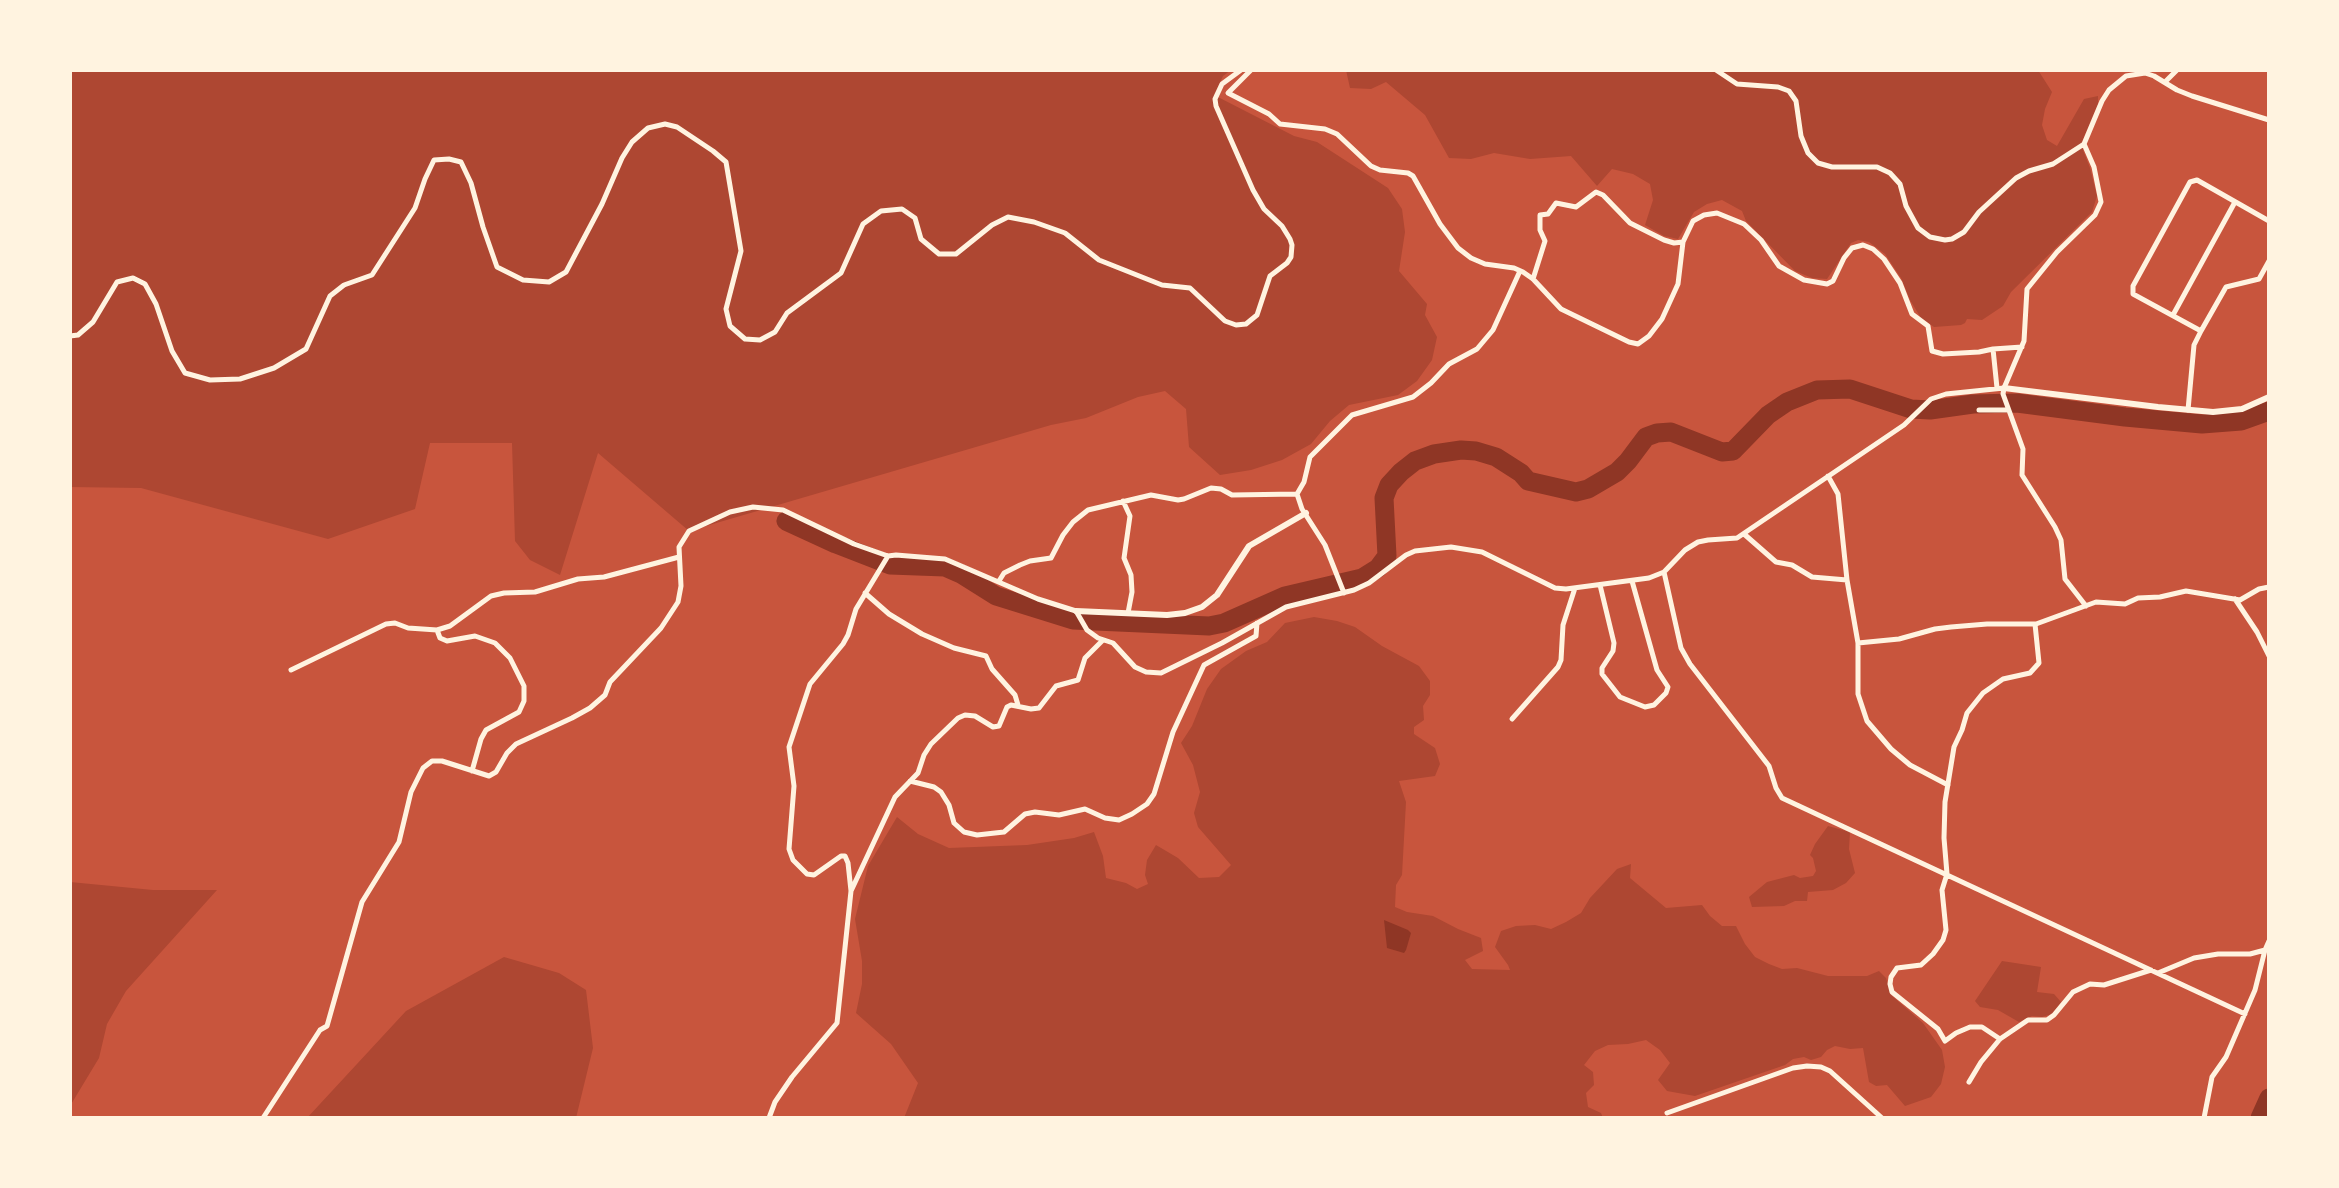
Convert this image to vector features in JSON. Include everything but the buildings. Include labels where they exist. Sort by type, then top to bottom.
[{"type":"street","points":[[70,336],[78,335],[93,322],[117,282],[133,278],[145,284],[156,304],[172,351],[185,373],[209,380],[240,379],[274,368],[306,349],[330,296],[344,285],[372,275],[415,208],[434,160],[449,159],[461,162],[471,183],[497,267],[523,280],[549,282],[566,272],[632,142],[649,128],[664,124],[677,127],[726,162],[741,251],[726,309],[730,326],[745,339],[761,340],[775,332],[787,313],[841,273],[863,224],[881,211],[902,209],[915,218],[921,239],[939,254],[956,254],[992,225],[1007,218],[1034,222],[1065,233],[1100,260],[1162,285],[1190,288],[1225,321],[1236,325],[1246,324],[1257,315],[1270,276],[1287,263],[1292,252],[1290,239],[1282,226],[1264,209],[1253,190],[1216,106],[1215,99],[1222,84],[1241,70]]},
{"type":"street","points":[[1251,70],[1228,93],[1269,114],[1280,124],[1325,129],[1337,134],[1371,166],[1413,176],[1440,224],[1458,248],[1471,258],[1485,264],[1520,271],[1533,279],[1561,309],[1629,342],[1638,344],[1649,336],[1662,319],[1675,293],[1682,265],[1683,242],[1693,221],[1704,215],[1725,215],[1738,220],[1750,230],[1779,266],[1804,280],[1828,284],[1833,281],[1848,251],[1856,246],[1869,247],[1884,259],[1897,278],[1912,314],[1928,326],[1932,351],[1943,354],[2022,347]]},
{"type":"street","points":[[1716,70],[1737,84],[1778,87],[1789,91],[1796,101],[1801,136],[1808,153],[1818,163],[1832,167],[1877,167],[1890,173],[1899,184],[1906,206],[1918,229],[1936,239],[1959,236],[2007,185],[2029,171],[2053,164],[2084,144],[2109,90],[2126,76],[2145,73],[2192,96],[2269,120]]},
{"type":"street","points":[[2166,81],[2177,70]]},
{"type":"street","points":[[2001,390],[2024,341],[2027,289],[2057,253],[2095,215],[2101,202],[2094,167],[2084,144]]},
{"type":"street","points":[[2201,331],[2133,294],[2133,286],[2190,182],[2197,180],[2269,221]]},
{"type":"street","points":[[1533,279],[1545,241],[1539,230],[1540,215],[1548,214],[1556,203],[1576,206],[1596,192],[1603,195],[1630,223],[1664,240],[1683,242]]},
{"type":"street","points":[[2172,315],[2235,202]]},
{"type":"street","points":[[2188,410],[2194,345],[2201,331],[2226,287],[2259,279],[2269,261]]},
{"type":"street","points":[[1297,494],[1304,482],[1310,457],[1352,415],[1413,397],[1449,364],[1477,349],[1493,330],[1520,271]]},
{"type":"street","points":[[1993,349],[2001,390],[2023,449],[2022,475],[2055,527],[2061,540],[2065,579],[2085,606]]},
{"type":"street","points":[[1076,611],[1087,630],[1113,643],[1135,667],[1146,672],[1161,673],[1286,607],[1342,586],[1369,583],[1415,551],[1451,547],[1482,552],[1555,588],[1575,588],[1649,578],[1664,572],[1691,546],[1708,540],[1737,538],[1744,534],[1904,425],[1931,399],[1946,394],[2001,390],[2188,410],[2231,411],[2269,397]]},
{"type":"street","points":[[1979,410],[2008,410]]},
{"type":"street","points":[[1828,476],[1838,494],[1847,580],[1858,643],[1858,694],[1867,721],[1891,749],[1910,765],[1948,785]]},
{"type":"street","points":[[999,581],[1004,573],[1020,565],[1051,558],[1073,522],[1088,510],[1151,495],[1178,500],[1211,488],[1221,489],[1232,495],[1297,494]]},
{"type":"street","points":[[1297,494],[1325,545],[1342,586]]},
{"type":"street","points":[[1123,501],[1130,516],[1124,558],[1131,575],[1132,592],[1128,613]]},
{"type":"street","points":[[263,1118],[320,1030],[327,1026],[362,902],[399,842],[411,792],[423,768],[432,761],[442,761],[489,776],[496,772],[516,744],[590,708],[605,695],[610,682],[661,628],[678,603],[681,586],[679,547],[689,531],[730,512],[753,507],[783,510],[887,558]]},
{"type":"street","points":[[769,1118],[775,1102],[792,1077],[836,1023],[851,891],[845,856],[814,875],[807,874],[793,860],[789,849],[794,786],[789,747],[810,684],[843,644],[856,609],[887,558],[896,555],[946,559],[1038,599],[1076,611],[1167,615],[1202,607],[1217,595],[1250,546],[1306,513]]},
{"type":"street","points":[[1744,534],[1776,562],[1792,565],[1812,577],[1847,580]]},
{"type":"street","points":[[291,670],[386,624],[437,629],[450,626],[491,596],[535,592],[578,579],[604,577],[679,557]]},
{"type":"street","points":[[1664,572],[1681,648],[1690,664],[1769,766],[1776,788],[1783,798],[2245,1014]]},
{"type":"street","points":[[1600,585],[1614,643],[1613,650],[1602,668],[1602,674],[1620,697],[1645,706],[1654,705],[1666,693],[1668,687],[1657,670],[1632,581]]},
{"type":"street","points":[[1858,643],[1899,639],[1951,627],[2035,624],[2096,602],[2125,604],[2138,598],[2160,597],[2186,591],[2240,600],[2259,589],[2269,587]]},
{"type":"street","points":[[1512,719],[1558,667],[1561,660],[1563,625],[1575,588]]},
{"type":"street","points":[[866,593],[889,614],[922,634],[954,648],[986,656],[992,669],[1015,695],[1018,705]]},
{"type":"street","points":[[2235,599],[2269,656]]},
{"type":"street","points":[[910,780],[934,787],[941,792],[949,805],[954,824],[964,832],[977,835],[1004,832],[1025,814],[1035,812],[1059,815],[1085,810],[1119,820],[1147,804],[1154,794],[1173,732],[1204,665],[1256,636],[1257,622]]},
{"type":"street","points":[[2000,1039],[1982,1027],[1970,1027],[1945,1041],[1938,1029],[1892,992],[1890,985],[1891,977],[1897,968],[1921,965],[1933,954],[1942,940],[1946,930],[1942,890],[1947,874],[1944,838],[1954,747],[1970,708],[1995,683],[2030,673],[2039,663],[2035,624]]},
{"type":"street","points":[[437,629],[440,638],[447,641],[475,636],[495,643],[510,658],[524,686],[524,701],[519,712],[486,730],[472,771]]},
{"type":"street","points":[[851,891],[895,797],[918,773],[931,744],[958,718],[965,715],[975,716],[993,727],[999,726],[1007,707],[1018,705],[1031,709],[1039,708],[1056,686],[1078,680],[1085,658],[1103,640]]},
{"type":"street","points":[[2204,1118],[2212,1077],[2226,1057],[2245,1014],[2269,941]]},
{"type":"street","points":[[1969,1082],[2000,1039],[2028,1020],[2047,1020],[2069,995],[2078,989],[2090,984],[2104,985],[2194,958],[2218,954],[2250,954],[2265,950]]},
{"type":"street","points":[[1667,1113],[1793,1068],[1807,1066],[1830,1071],[1882,1118]]},
{"type":"shaded area","points":[[70,70],[1231,70],[1223,76],[1214,95],[1294,136],[1317,142],[1388,188],[1402,209],[1405,232],[1399,271],[1427,304],[1425,315],[1437,337],[1432,360],[1417,381],[1398,395],[1349,405],[1330,421],[1311,444],[1282,460],[1251,470],[1220,475],[1189,447],[1186,409],[1165,391],[1138,397],[1086,418],[1051,425],[689,531],[598,453],[560,575],[530,560],[515,541],[512,443],[430,443],[415,509],[328,539],[141,488],[70,487]]},
{"type":"shaded area","points":[[1346,70],[2038,70],[2052,92],[2042,125],[2047,140],[2057,146],[2084,99],[2098,96],[2098,104],[2082,142],[2097,196],[2092,212],[2011,292],[2003,306],[1982,320],[1967,319],[1961,325],[1934,327],[1921,318],[1901,278],[1885,254],[1869,242],[1858,240],[1851,243],[1827,279],[1812,278],[1795,271],[1746,221],[1742,211],[1722,200],[1707,204],[1694,212],[1678,239],[1664,236],[1645,225],[1653,200],[1650,184],[1633,174],[1612,169],[1597,186],[1571,156],[1530,159],[1494,153],[1471,159],[1449,158],[1425,115],[1386,82],[1371,89],[1350,88]]},
{"type":"shaded area","points":[[1314,617],[1355,627],[1382,646],[1419,666],[1430,681],[1430,695],[1423,706],[1424,720],[1414,727],[1414,734],[1435,748],[1440,764],[1435,776],[1399,781],[1406,802],[1402,875],[1396,885],[1395,907],[1433,916],[1481,938],[1483,951],[1465,960],[1472,969],[1510,970],[1495,947],[1501,931],[1516,926],[1535,925],[1551,929],[1566,922],[1581,913],[1590,898],[1617,869],[1631,864],[1630,878],[1666,908],[1702,905],[1722,926],[1736,926],[1755,957],[1769,964],[1782,969],[1797,968],[1828,976],[1867,976],[1879,971],[1886,978],[1891,995],[1923,1023],[1942,1050],[1945,1067],[1941,1084],[1931,1097],[1905,1106],[1887,1085],[1876,1086],[1869,1082],[1863,1048],[1835,1046],[1821,1057],[1811,1060],[1804,1057],[1793,1059],[1785,1065],[1695,1096],[1667,1091],[1658,1080],[1670,1063],[1660,1050],[1646,1040],[1608,1045],[1595,1051],[1584,1065],[1593,1072],[1594,1085],[1586,1093],[1588,1107],[1601,1113],[1603,1118],[904,1118],[918,1083],[891,1044],[856,1013],[862,984],[862,961],[855,919],[868,866],[897,817],[918,834],[949,848],[1027,845],[1094,832],[1103,856],[1106,878],[1137,889],[1148,884],[1145,875],[1147,860],[1156,845],[1178,858],[1199,878],[1219,877],[1231,865],[1198,827],[1194,813],[1200,792],[1193,765],[1181,743],[1192,726],[1207,689],[1221,669],[1246,651],[1267,642],[1285,623]]},
{"type":"shaded area","points":[[1828,826],[1850,832],[1849,849],[1855,873],[1846,883],[1833,890],[1808,892],[1807,901],[1795,901],[1784,906],[1752,907],[1749,897],[1767,882],[1794,875],[1800,878],[1813,876],[1816,871],[1810,855]]},
{"type":"shaded area","points":[[70,882],[153,890],[217,890],[126,991],[107,1024],[99,1058],[70,1106]]},
{"type":"shaded area","points":[[1384,920],[1411,933],[1404,953],[1387,948]]},
{"type":"shaded area","points":[[504,957],[559,973],[586,990],[593,1048],[576,1118],[307,1118],[406,1011]]},
{"type":"shaded area","points":[[2002,961],[2041,967],[2037,992],[2054,994],[2061,1002],[2052,1014],[2032,1016],[2019,1022],[1998,1010],[1980,1007],[1975,1001]]},
{"type":"waterway","points":[[786,521],[890,565],[945,567],[996,596],[1073,620],[1209,626],[1224,623],[1285,596],[1362,578],[1378,568],[1387,556],[1384,498],[1389,485],[1415,461],[1434,454],[1476,451],[1496,457],[1521,473],[1528,481],[1576,492],[1588,489],[1617,472],[1646,437],[1657,433],[1671,432],[1722,452],[1733,451],[1768,415],[1787,402],[1817,390],[1850,389],[1911,409],[2017,403],[2202,424],[2241,421],[2269,411]]},
{"type":"waterway","points":[[2260,1118],[2269,1098]]}]
